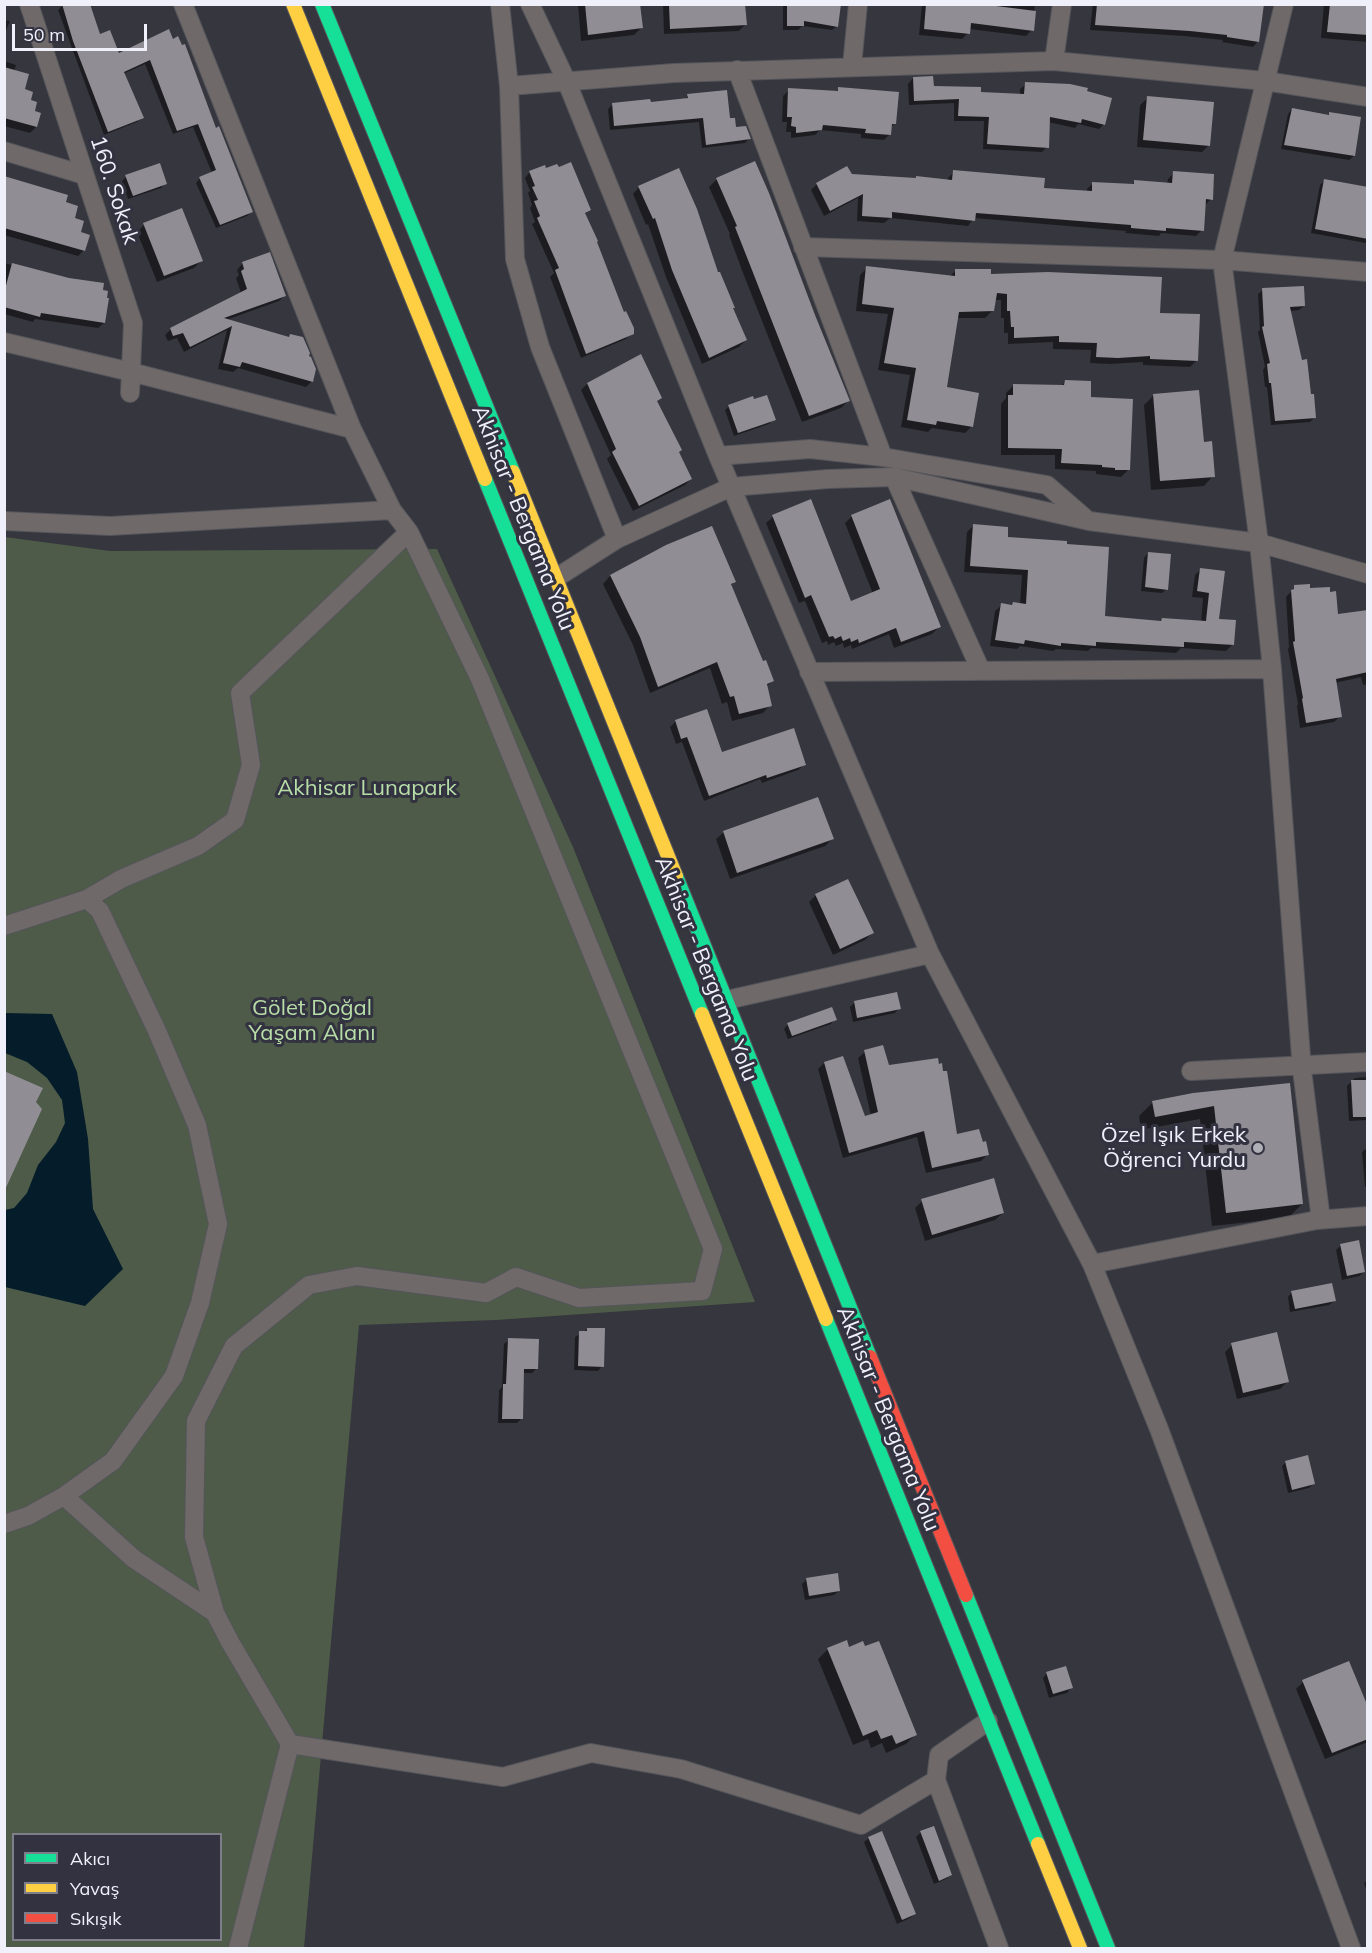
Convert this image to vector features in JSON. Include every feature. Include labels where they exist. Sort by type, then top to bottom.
[{"type":"main road","name":"Akhisar - Bergama Yolu","points":[[292,4],[1080,1948]]},
{"type":"main road","name":"Akhisar - Bergama Yolu","points":[[322,4],[727,1000],[1108,1948]]},
{"type":"street","name":"160. Sokak","points":[[29,4],[133,323],[130,393]]},
{"type":"street","points":[[500,4],[508,86],[515,259],[540,347],[617,539]]},
{"type":"street","points":[[530,4],[566,80],[718,456],[930,954],[1092,1264],[1159,1429],[1351,1948]]},
{"type":"street","points":[[852,66],[858,4]]},
{"type":"street","points":[[1054,61],[1062,4]]},
{"type":"street","points":[[1284,4],[1222,260],[1272,669],[1302,1066],[1320,1212],[1317,1220]]},
{"type":"street","points":[[180,6],[352,429],[392,510],[409,532],[480,679],[714,1249],[702,1290],[579,1298],[516,1277],[486,1293],[357,1276],[309,1285],[234,1346],[196,1421],[194,1537],[215,1613],[290,1744],[238,1948]]},
{"type":"street","points":[[508,86],[566,80],[737,70],[1054,61],[1265,81],[1368,97]]},
{"type":"street","points":[[737,70],[883,457]]},
{"type":"street","points":[[4,151],[84,175]]},
{"type":"street","points":[[803,247],[1222,260],[1368,272]]},
{"type":"street","points":[[4,342],[352,429]]},
{"type":"street","points":[[718,456],[810,449],[883,457],[1047,485],[1089,521]]},
{"type":"street","points":[[556,578],[617,539],[731,487],[828,479],[894,477],[1089,521],[1258,543],[1368,574]]},
{"type":"street","points":[[894,477],[981,671]]},
{"type":"street","points":[[4,521],[110,526],[392,510]]},
{"type":"street","points":[[4,926],[87,899],[121,879],[198,846],[236,820],[251,765],[240,693],[409,532]]},
{"type":"street","points":[[809,672],[1272,669]]},
{"type":"street","points":[[4,1524],[28,1516],[64,1496],[113,1461],[174,1376],[200,1303],[218,1224],[197,1125],[157,1031],[100,911],[87,899]]},
{"type":"street","points":[[727,1000],[930,954]]},
{"type":"street","points":[[1191,1071],[1368,1062]]},
{"type":"street","points":[[1092,1264],[1317,1220],[1368,1216]]},
{"type":"street","points":[[64,1496],[134,1559],[215,1613]]},
{"type":"street","points":[[988,1721],[939,1755],[936,1780],[999,1948]]},
{"type":"street","points":[[290,1744],[503,1777],[591,1753],[681,1769],[861,1825],[936,1780]]},
{"type":"green space","name":"Gölet Doğal Yaşam Alanı","points":[[5,537],[110,551],[437,549],[573,847],[755,1302],[496,1320],[359,1325],[304,1948],[5,1948]]},
{"type":"water","points":[[5,1013],[52,1014],[77,1072],[88,1139],[93,1209],[123,1269],[85,1306],[5,1287],[5,1210],[14,1208],[27,1193],[38,1165],[56,1142],[65,1123],[62,1100],[47,1078],[27,1062],[5,1053]]},
{"type":"building","points":[[62,4],[90,4],[100,34],[110,30],[119,53],[169,29],[173,39],[178,36],[182,45],[185,44],[216,128],[219,126],[253,212],[220,225],[199,177],[216,170],[198,124],[177,131],[150,60],[124,72],[144,118],[108,132],[73,41]]},
{"type":"building","points":[[585,4],[640,4],[643,28],[588,35]]},
{"type":"building","points":[[669,4],[745,4],[747,25],[670,29]]},
{"type":"building","points":[[787,4],[841,4],[838,27],[804,21],[804,26],[787,26]]},
{"type":"building","points":[[926,4],[980,4],[1036,11],[1034,31],[971,23],[970,34],[924,29]]},
{"type":"building","points":[[1097,4],[1264,4],[1259,42],[1227,37],[1227,35],[1190,31],[1095,25]]},
{"type":"building","points":[[1330,4],[1368,4],[1368,35],[1327,32]]},
{"type":"building","points":[[4,67],[29,74],[25,89],[33,92],[31,100],[37,102],[35,111],[41,113],[37,127],[4,118]]},
{"type":"building","points":[[933,76],[934,86],[981,87],[981,92],[1024,94],[1025,82],[1070,84],[1088,88],[1087,91],[1112,98],[1105,125],[1082,119],[1081,123],[1050,117],[1049,148],[987,144],[989,117],[958,116],[959,99],[914,101],[913,77]]},
{"type":"building","points":[[838,87],[899,92],[896,124],[892,124],[891,135],[865,133],[866,129],[823,125],[822,130],[796,133],[796,127],[791,126],[792,117],[787,117],[788,88],[838,91]]},
{"type":"building","points":[[727,90],[730,118],[735,118],[736,127],[746,126],[751,139],[706,145],[703,118],[614,126],[612,103],[688,98],[687,94]]},
{"type":"building","points":[[1147,96],[1214,102],[1210,146],[1143,140]]},
{"type":"building","points":[[1292,108],[1329,115],[1329,112],[1361,117],[1355,156],[1284,145]]},
{"type":"building","points":[[755,161],[850,401],[809,416],[735,227],[737,226],[716,178]]},
{"type":"building","points":[[571,162],[591,210],[585,213],[598,241],[624,312],[626,311],[634,328],[634,334],[586,354],[555,270],[559,268],[537,218],[540,216],[534,201],[538,200],[532,187],[535,186],[529,171],[545,165],[546,168],[557,164],[559,167]]},
{"type":"building","points":[[160,163],[167,184],[133,196],[125,175]]},
{"type":"building","points":[[847,166],[852,174],[916,178],[916,176],[952,180],[953,170],[1045,178],[1044,188],[1092,191],[1092,182],[1134,184],[1134,180],[1172,183],[1173,171],[1214,174],[1213,200],[1206,199],[1204,231],[1166,228],[1166,231],[1131,228],[1131,225],[976,213],[975,221],[892,212],[892,218],[862,216],[863,194],[830,211],[816,183]]},
{"type":"building","points":[[679,168],[697,209],[718,272],[720,272],[747,340],[709,358],[672,270],[655,218],[653,219],[638,186]]},
{"type":"building","points":[[4,176],[68,195],[66,202],[78,206],[75,218],[84,221],[81,232],[90,235],[85,251],[4,228]]},
{"type":"building","points":[[1324,179],[1368,187],[1368,239],[1315,229]]},
{"type":"building","points":[[182,208],[203,261],[164,276],[143,223]]},
{"type":"building","points":[[270,252],[286,296],[224,318],[289,337],[290,334],[303,337],[316,369],[313,382],[242,362],[240,367],[223,363],[232,326],[190,347],[183,333],[173,336],[170,328],[247,289],[241,271],[244,269],[242,262]]},
{"type":"building","points":[[12,263],[69,278],[104,283],[103,290],[108,291],[107,298],[109,298],[105,323],[41,313],[40,317],[4,307],[4,293]]},
{"type":"building","points":[[866,266],[955,276],[955,269],[991,269],[991,274],[1048,272],[1162,277],[1160,313],[1200,314],[1198,361],[1150,359],[1150,356],[1096,357],[1097,343],[1059,342],[1059,336],[1014,338],[1010,311],[1007,311],[1007,294],[997,293],[994,311],[959,312],[947,387],[979,393],[973,427],[937,421],[936,425],[907,420],[916,368],[884,363],[894,308],[862,304]]},
{"type":"building","points":[[1304,286],[1305,306],[1290,307],[1302,360],[1307,359],[1316,418],[1275,421],[1267,364],[1270,363],[1262,327],[1264,326],[1262,288]]},
{"type":"building","points":[[641,354],[662,398],[657,401],[682,450],[679,452],[692,479],[639,506],[612,452],[616,449],[587,383]]},
{"type":"building","points":[[1065,380],[1091,381],[1091,397],[1133,399],[1130,470],[1115,470],[1115,468],[1102,467],[1102,465],[1061,463],[1062,449],[1008,448],[1008,395],[1013,395],[1013,384],[1064,385]]},
{"type":"building","points":[[1199,390],[1204,442],[1212,441],[1215,477],[1160,481],[1153,394]]},
{"type":"building","points":[[767,395],[776,420],[738,433],[728,405],[753,396],[754,399]]},
{"type":"building","points":[[811,499],[851,601],[880,589],[851,515],[890,499],[941,627],[901,642],[896,628],[859,643],[858,639],[851,642],[850,638],[843,641],[841,636],[835,639],[833,636],[829,637],[811,595],[805,598],[772,515]]},
{"type":"building","points":[[973,524],[1008,527],[1008,537],[1067,541],[1067,544],[1109,547],[1105,616],[1161,621],[1162,618],[1206,621],[1209,593],[1197,591],[1200,568],[1225,571],[1219,619],[1236,620],[1234,645],[1184,642],[1184,647],[1096,642],[1096,646],[1061,643],[1061,646],[1025,640],[1024,644],[995,640],[1001,603],[1026,604],[1028,570],[970,566]]},
{"type":"building","points":[[712,526],[736,582],[731,584],[763,661],[766,660],[774,681],[767,684],[772,706],[739,714],[734,696],[730,697],[717,662],[658,687],[640,637],[610,575],[666,545]]},
{"type":"building","points":[[1148,552],[1171,554],[1168,590],[1145,587]]},
{"type":"building","points":[[1310,584],[1310,588],[1330,587],[1330,592],[1336,591],[1338,614],[1368,610],[1368,672],[1336,679],[1342,717],[1306,723],[1293,642],[1295,641],[1291,590],[1294,589],[1294,585]]},
{"type":"building","points":[[707,709],[722,752],[794,728],[806,765],[767,778],[766,775],[709,796],[687,737],[681,739],[675,720]]},
{"type":"building","points":[[818,797],[834,839],[737,873],[723,831]]},
{"type":"building","points":[[848,879],[874,933],[840,949],[815,894]]},
{"type":"building","points":[[897,992],[901,1009],[857,1018],[854,1001]]},
{"type":"building","points":[[832,1007],[837,1020],[792,1036],[787,1023]]},
{"type":"building","points":[[883,1045],[889,1065],[938,1058],[939,1064],[942,1063],[943,1071],[947,1071],[957,1134],[979,1129],[983,1142],[986,1141],[989,1155],[932,1168],[924,1131],[849,1153],[824,1062],[843,1056],[865,1116],[878,1112],[864,1050]]},
{"type":"building","points":[[4,1071],[43,1088],[36,1102],[42,1109],[4,1192]]},
{"type":"building","points":[[1351,1080],[1368,1080],[1368,1117],[1353,1117]]},
{"type":"building","name":"Özel Işık Erkek Öğrenci Yurdu","points":[[1290,1083],[1303,1204],[1226,1213],[1214,1106],[1155,1117],[1152,1101],[1193,1093]]},
{"type":"building","points":[[994,1178],[1004,1213],[932,1235],[921,1199]]},
{"type":"building","points":[[1359,1240],[1365,1272],[1347,1276],[1340,1244]]},
{"type":"building","points":[[1332,1283],[1336,1301],[1295,1309],[1291,1291]]},
{"type":"building","points":[[587,1328],[605,1328],[604,1367],[578,1366],[579,1331],[587,1331]]},
{"type":"building","points":[[1277,1332],[1289,1382],[1243,1393],[1231,1343]]},
{"type":"building","points":[[508,1338],[539,1339],[538,1369],[524,1369],[523,1419],[502,1419]]},
{"type":"building","points":[[1308,1455],[1315,1484],[1292,1490],[1285,1461]]},
{"type":"building","points":[[838,1573],[840,1591],[809,1596],[806,1578]]},
{"type":"building","points":[[847,1640],[849,1647],[863,1641],[865,1646],[879,1641],[917,1735],[896,1744],[892,1735],[881,1739],[877,1730],[863,1736],[827,1648]]},
{"type":"building","points":[[1349,1661],[1368,1707],[1368,1739],[1332,1753],[1302,1680]]},
{"type":"building","points":[[1066,1666],[1073,1688],[1053,1694],[1046,1672]]},
{"type":"building","points":[[934,1826],[952,1875],[939,1881],[920,1831]]},
{"type":"building","points":[[882,1831],[916,1914],[902,1920],[868,1837]]},
{"type":"traffic: fast","points":[[322,4],[513,472]]},
{"type":"traffic: fast","points":[[485,479],[702,1014]]},
{"type":"traffic: fast","points":[[676,876],[870,1357]]},
{"type":"traffic: fast","points":[[826,1319],[1038,1844]]},
{"type":"traffic: fast","points":[[966,1595],[1108,1948]]},
{"type":"traffic: slow","points":[[293,4],[485,479]]},
{"type":"traffic: slow","points":[[513,472],[676,876]]},
{"type":"traffic: slow","points":[[702,1014],[826,1319]]},
{"type":"traffic: slow","points":[[1038,1844],[1080,1948]]},
{"type":"traffic: jam","points":[[870,1357],[966,1595]]},
{"type":"place","name":"Özel Işık Erkek Öğrenci Yurdu","points":[[1258,1148]]},
{"type":"park label","name":"Akhisar Lunapark","points":[[367,788]]}]
